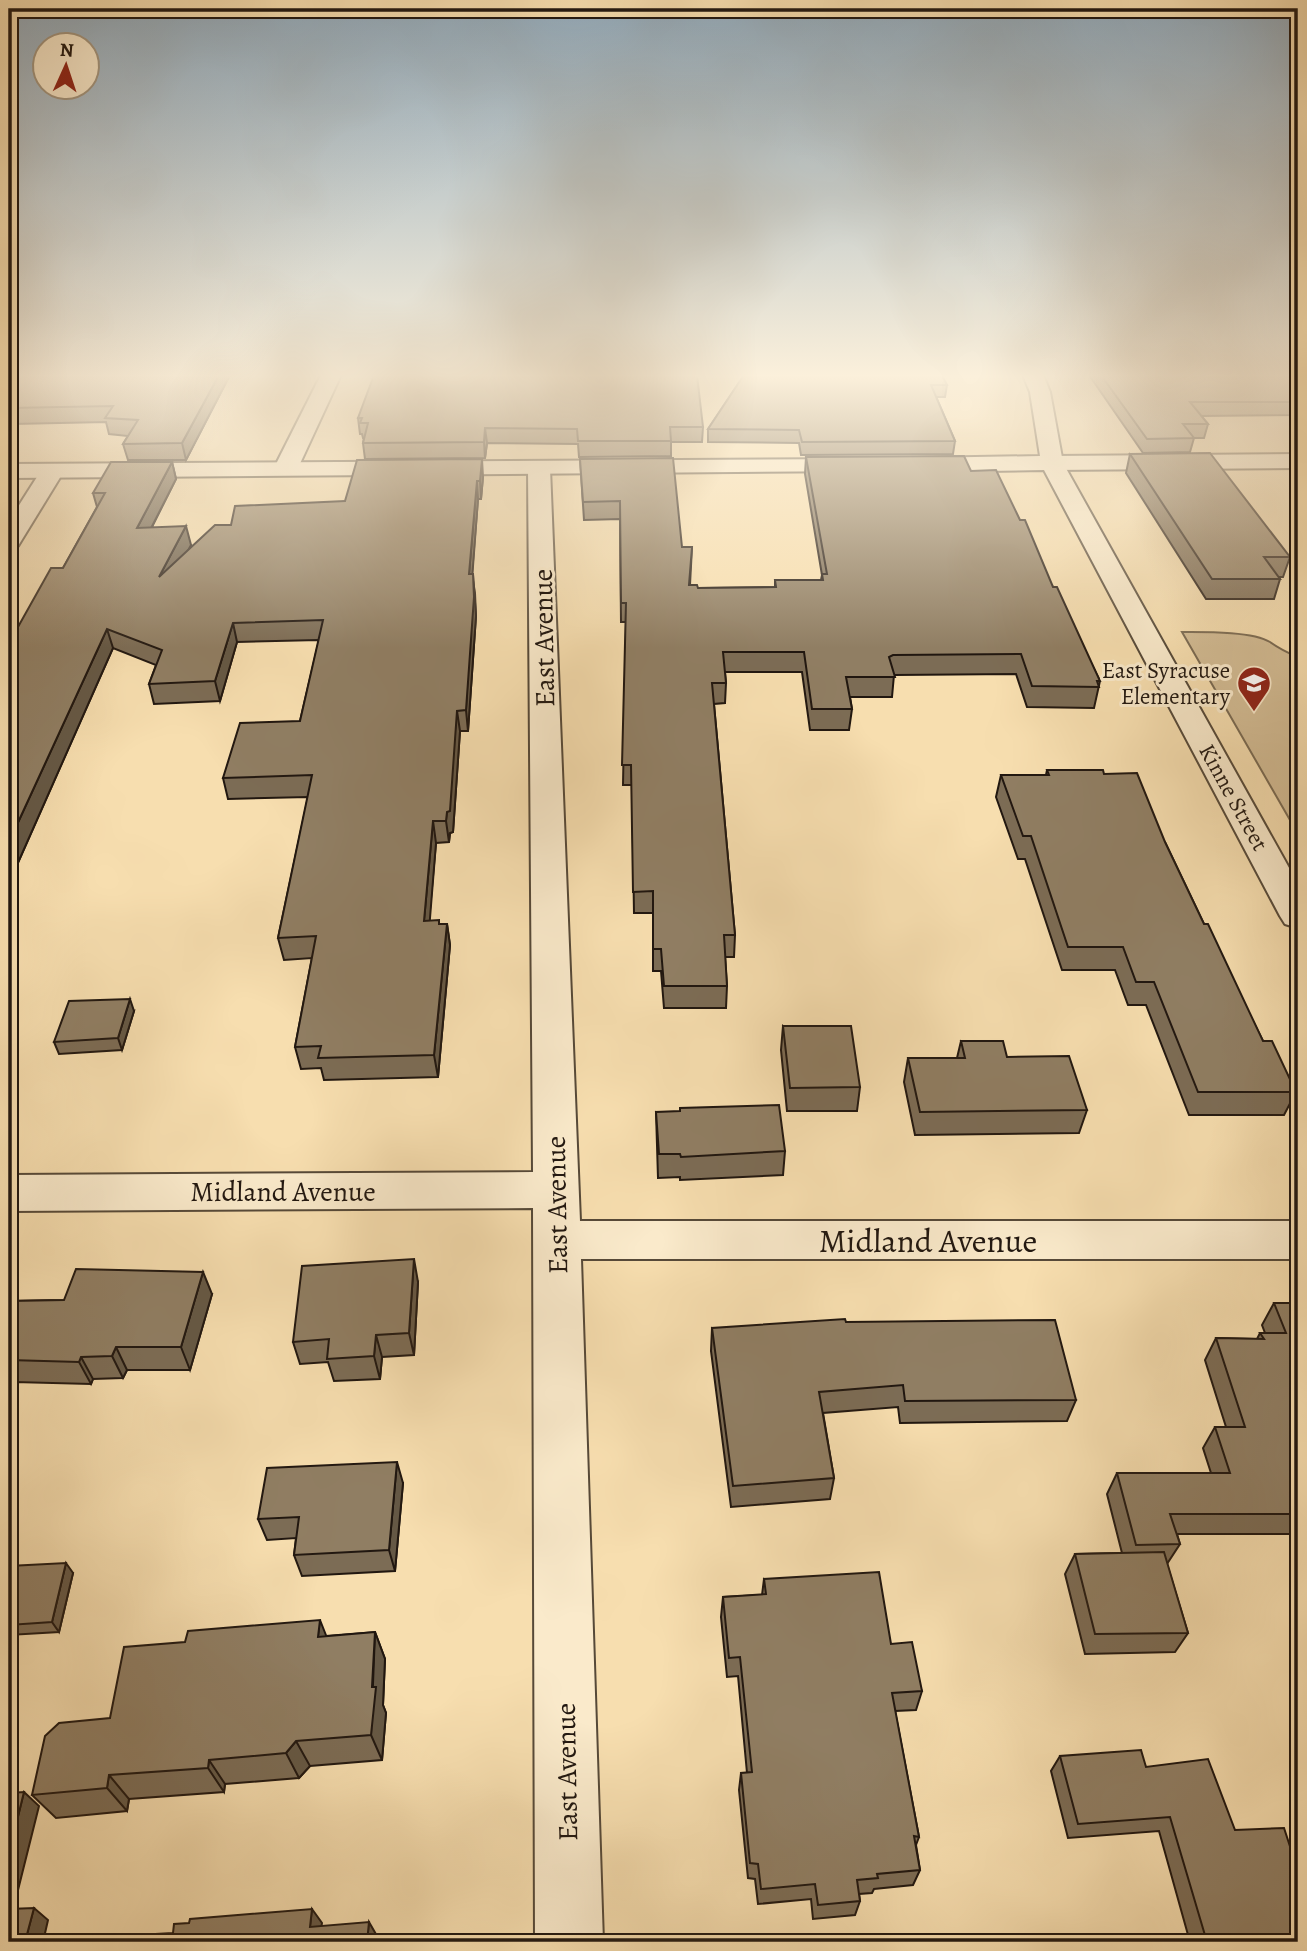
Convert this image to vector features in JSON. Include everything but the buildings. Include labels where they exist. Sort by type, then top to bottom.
[{"type":"street","points":[[285,470],[287,466]]},
{"type":"street","points":[[9,471],[764,466]]},
{"type":"street","name":"Kinne Street","points":[[1054,466],[1298,916]]},
{"type":"street","name":"East Avenue","points":[[539,468],[556,1189],[569,1942]]},
{"type":"street","points":[[9,541],[52,471]]},
{"type":"street","name":"Midland Avenue","points":[[9,1193],[556,1189]]},
{"type":"street","name":"Midland Avenue","points":[[557,1240],[1298,1240]]},
{"type":"shaded area","points":[[1182,632],[1228,633],[1262,638],[1298,657],[1298,834]]},
{"type":"place","name":"East Syracuse Elementary","points":[[1254,713]]}]
